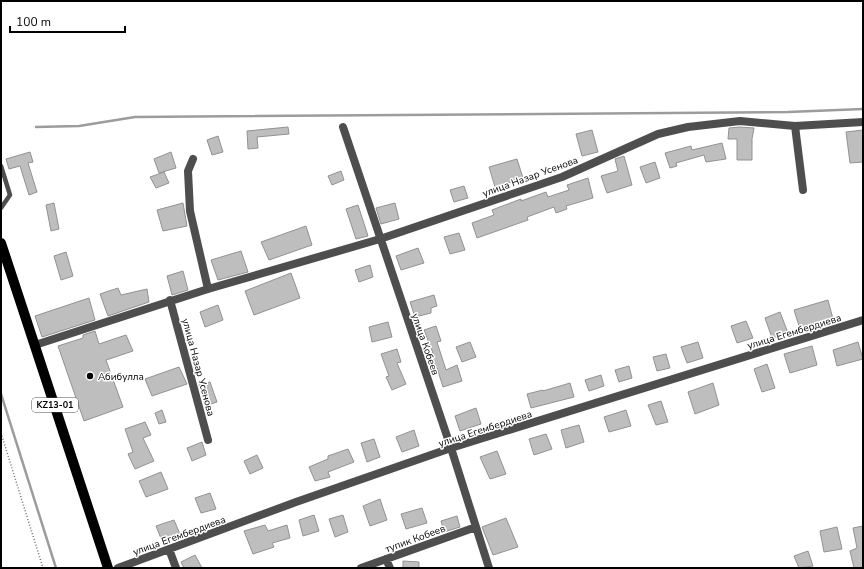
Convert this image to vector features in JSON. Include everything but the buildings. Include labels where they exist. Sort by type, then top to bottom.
[{"type":"main road","name":"KZ13-01","points":[[1,243],[36,345],[108,568]]},
{"type":"street","name":"улица Назар Усенова","points":[[36,345],[170,300],[380,239],[562,177],[658,134],[688,127],[740,121],[795,126],[863,122]]},
{"type":"street","name":"улица Кобеев","points":[[343,126],[451,448],[489,568]]},
{"type":"street","points":[[795,126],[803,190]]},
{"type":"street","points":[[193,159],[188,171],[190,211],[208,289]]},
{"type":"street","name":"улица Назар Усенова","points":[[170,300],[208,440]]},
{"type":"street","name":"улица Егембердиева","points":[[118,568],[296,502],[451,448],[863,320]]},
{"type":"street","name":"тупик Кобеев","points":[[361,568],[476,527]]},
{"type":"street","points":[[169,549],[176,568]]},
{"type":"street","points":[[386,559],[390,568]]},
{"type":"lane","points":[[1,166],[10,195],[1,208]]},
{"type":"path","points":[[1,433],[43,568]]},
{"type":"waterway","points":[[36,127],[79,126],[135,117],[788,112],[863,109]]},
{"type":"waterway","points":[[1,394],[56,568]]},
{"type":"place","name":"Абибулла","points":[[90,376]]}]
